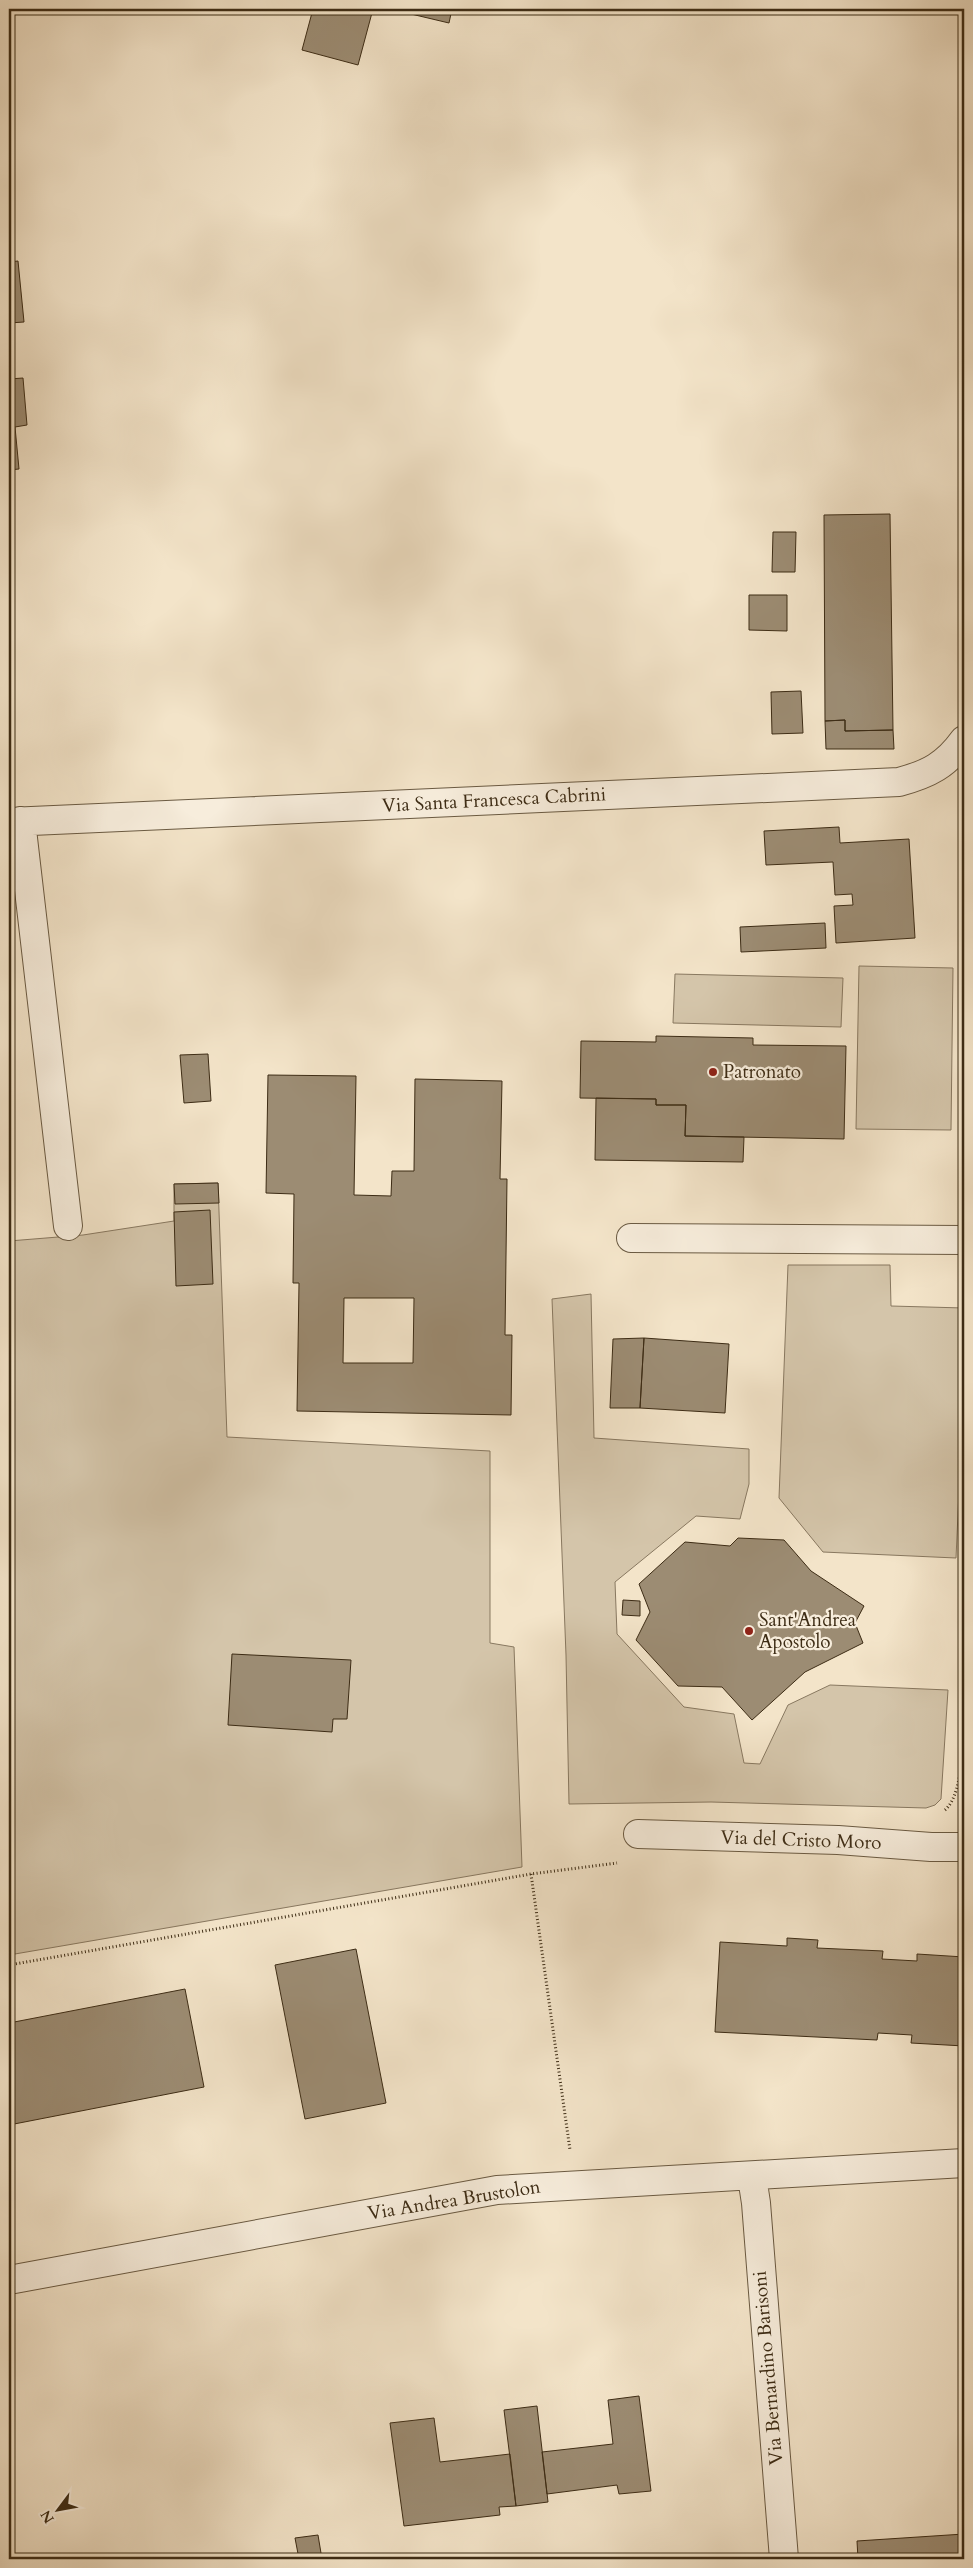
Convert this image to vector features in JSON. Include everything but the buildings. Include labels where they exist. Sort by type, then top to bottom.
[{"type":"street","name":"Via Santa Francesca Cabrini","points":[[15,822],[899,782],[925,775],[952,756],[964,740]]},
{"type":"street","points":[[15,822],[68,1226]]},
{"type":"street","points":[[631,1238],[964,1240]]},
{"type":"street","name":"Via del Cristo Moro","points":[[638,1834],[838,1840],[931,1847],[964,1847]]},
{"type":"street","name":"Via Andrea Brustolon","points":[[9,2280],[497,2190],[679,2178],[752,2177],[964,2163]]},
{"type":"street","name":"Via Bernardino Barisoni","points":[[752,2177],[756,2203],[784,2559]]},
{"type":"path","points":[[940,1815],[952,1804],[959,1776],[964,1695]]},
{"type":"path","points":[[9,1965],[531,1874],[619,1862]]},
{"type":"path","points":[[531,1874],[571,2156]]},
{"type":"shaded area","points":[[859,966],[953,968],[951,1130],[856,1129]]},
{"type":"shaded area","points":[[675,974],[843,978],[841,1027],[673,1023]]},
{"type":"shaded area","points":[[218,1183],[227,1437],[490,1451],[490,1643],[514,1647],[522,1867],[9,1955],[9,1241],[83,1235],[174,1221],[174,1184]]},
{"type":"shaded area","points":[[788,1265],[890,1265],[891,1306],[964,1308],[964,1379],[956,1558],[823,1552],[779,1498]]},
{"type":"shaded area","points":[[591,1294],[594,1438],[749,1449],[749,1484],[740,1519],[696,1516],[615,1582],[617,1634],[684,1707],[734,1714],[744,1763],[760,1764],[788,1705],[830,1685],[948,1690],[941,1799],[935,1805],[926,1808],[711,1802],[569,1804],[566,1655],[552,1299]]},
{"type":"place","name":"Patronato","points":[[713,1072]]},
{"type":"place","name":"Sant'Andrea Apostolo","points":[[749,1631]]}]
